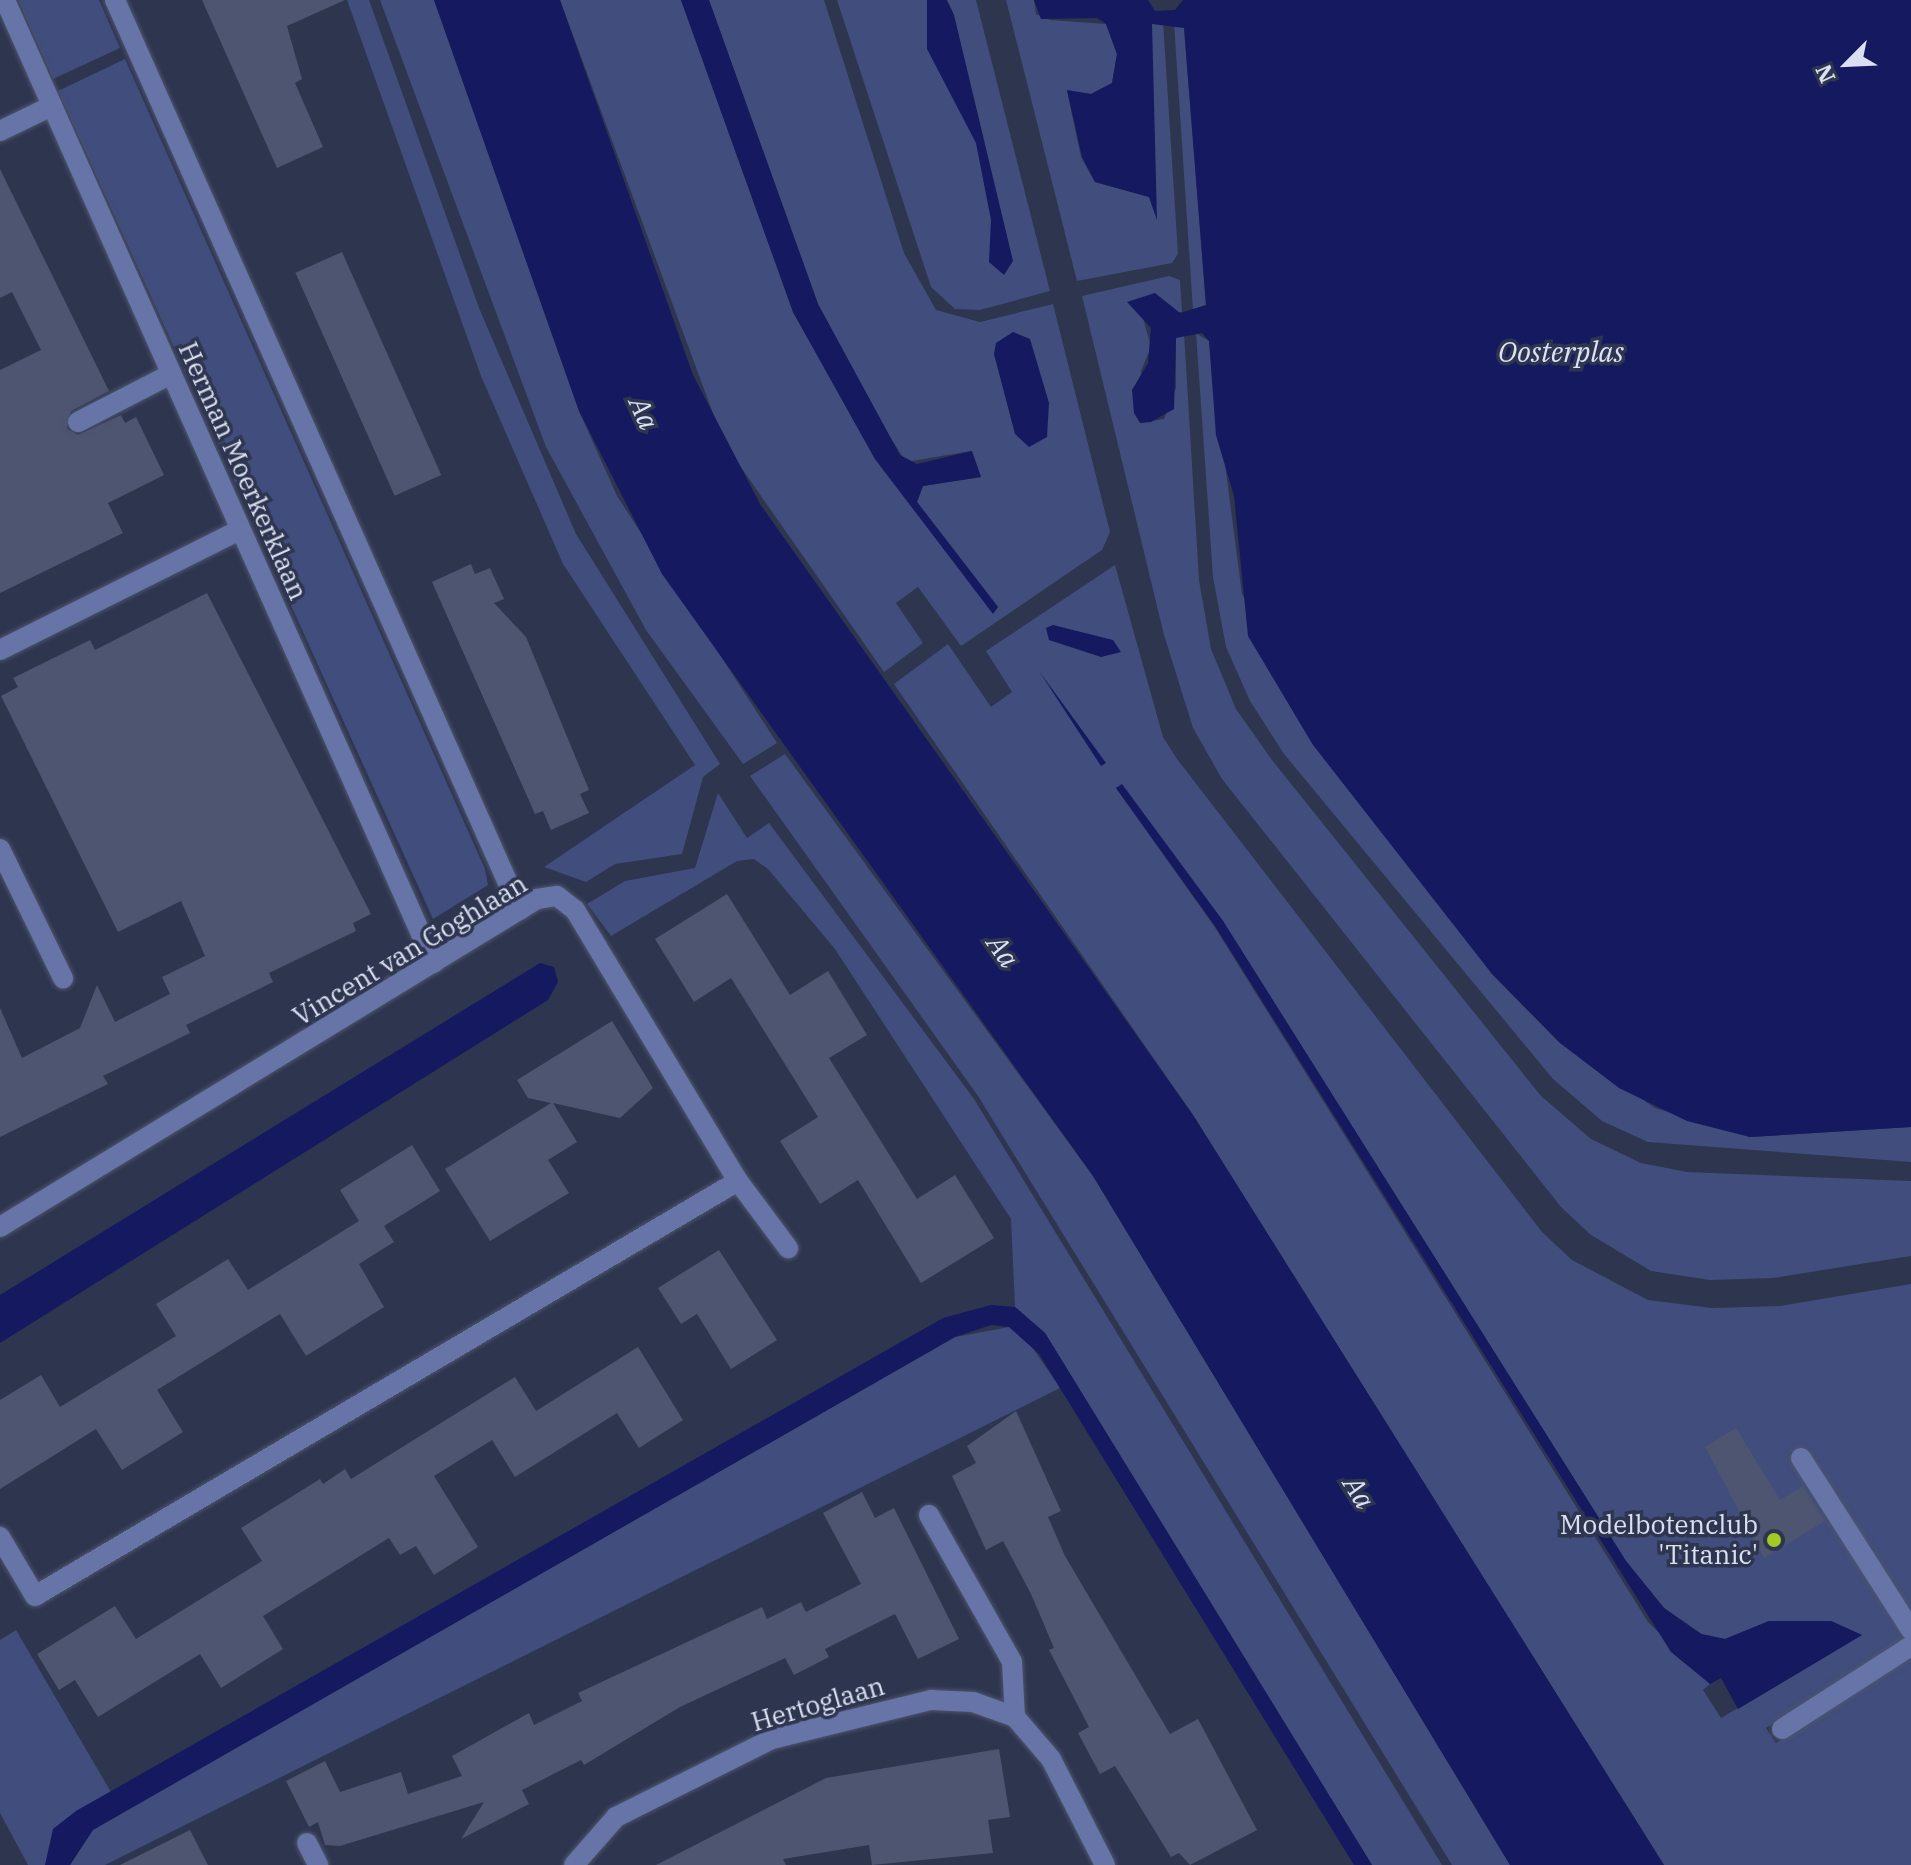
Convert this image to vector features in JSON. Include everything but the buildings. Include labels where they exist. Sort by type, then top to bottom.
[{"type":"street","name":"Herman Moerkerklaan","points":[[5,0],[434,963]]},
{"type":"street","points":[[115,0],[520,910]]},
{"type":"street","points":[[0,131],[52,106]]},
{"type":"street","points":[[78,422],[171,374]]},
{"type":"street","points":[[0,650],[240,530]]},
{"type":"street","points":[[0,849],[63,978]]},
{"type":"street","name":"Vincent van Goghlaan","points":[[0,1227],[520,910],[557,896],[575,910],[738,1181],[788,1248]]},
{"type":"street","points":[[0,1537],[35,1596],[738,1181]]},
{"type":"street","points":[[1801,1458],[1911,1630]]},
{"type":"street","points":[[929,1515],[1012,1662],[1015,1717]]},
{"type":"street","points":[[1782,1729],[1911,1646]]},
{"type":"street","name":"Hertoglaan","points":[[574,1865],[616,1817],[772,1739],[931,1700],[973,1702],[1015,1717],[1051,1759],[1105,1865]]},
{"type":"street","points":[[307,1843],[318,1865]]},
{"type":"shaded area","points":[[18,0],[99,0],[120,48],[53,79]]},
{"type":"shaded area","points":[[347,0],[369,0],[479,308],[576,534],[720,764],[703,777],[682,854],[615,864],[586,882],[544,867],[695,765],[563,564],[481,376]]},
{"type":"shaded area","points":[[380,0],[434,0],[579,411],[617,496],[777,743],[743,764],[646,630],[546,447]]},
{"type":"shaded area","points":[[560,0],[681,0],[793,312],[875,459],[993,613],[998,607],[917,502],[923,486],[981,477],[971,451],[906,462],[883,426],[818,304],[709,0],[824,0],[904,253],[936,310],[980,322],[1053,304],[1110,532],[1102,550],[961,646],[918,587],[896,603],[923,643],[884,672],[724,443]]},
{"type":"shaded area","points":[[837,0],[976,0],[1050,291],[980,310],[955,309],[931,287]]},
{"type":"shaded area","points":[[1006,0],[1034,0],[1036,14],[1050,20],[1106,24],[1117,54],[1112,83],[1091,94],[1067,91],[1081,157],[1095,182],[1149,197],[1156,216],[1151,23],[1163,21],[1178,254],[1172,263],[1077,281]]},
{"type":"shaded area","points":[[1174,23],[1184,27],[1206,305],[1199,310],[1193,310]]},
{"type":"shaded area","points":[[125,59],[485,869],[488,885],[433,919],[58,91]]},
{"type":"shaded area","points":[[1169,276],[1180,280],[1182,312],[1142,314],[1151,347],[1141,371],[1140,423],[1164,419],[1176,388],[1176,338],[1184,333],[1199,580],[1211,649],[1236,709],[1272,760],[1541,1096],[1591,1139],[1641,1163],[1687,1172],[1911,1181],[1911,1256],[1773,1278],[1710,1280],[1651,1271],[1591,1235],[1561,1207],[1222,779],[1193,728],[1164,635],[1082,296]]},
{"type":"shaded area","points":[[1196,333],[1209,341],[1242,594],[1492,974],[1560,1043],[1655,1108],[1750,1137],[1911,1127],[1911,1162],[1648,1142],[1602,1121],[1553,1079],[1284,754],[1250,701],[1226,647],[1213,577]]},
{"type":"shaded area","points":[[1115,565],[1163,737],[1177,759],[1542,1232],[1572,1260],[1648,1300],[1712,1308],[1780,1306],[1911,1284],[1911,1634],[1766,1728],[1776,1743],[1911,1656],[1911,1865],[1664,1865],[1193,1115],[894,684],[948,644],[991,707],[1012,692],[986,651]],"holes":[[[1122,785],[1223,921],[1626,1561],[1664,1608],[1702,1634],[1725,1639],[1769,1621],[1831,1621],[1862,1635],[1721,1718],[1703,1690],[1710,1684],[1648,1622],[1214,926],[1116,788]]]},
{"type":"shaded area","points":[[785,754],[1093,1176],[1510,1865],[1452,1865],[978,1096],[750,776]]},
{"type":"shaded area","points":[[718,793],[747,838],[769,823],[974,1099],[1442,1865],[1372,1865],[1045,1333],[1015,1307],[1011,1219],[835,949],[768,869],[754,859],[737,861],[611,936],[587,904],[625,881],[695,868]]},
{"type":"shaded area","points":[[1009,1327],[1026,1338],[1060,1388],[105,1865],[70,1865],[92,1830],[955,1337]]},
{"type":"shaded area","points":[[16,1630],[111,1792],[76,1811],[45,1865],[28,1865],[0,1813],[0,1640]]},
{"type":"water","name":"Aa","points":[[434,0],[560,0],[693,375],[760,504],[1193,1115],[1664,1865],[1510,1865],[1093,1176],[662,574],[579,411]]},
{"type":"water","points":[[681,0],[709,0],[818,304],[900,455],[917,464],[972,451],[981,477],[923,486],[917,502],[998,607],[993,614],[875,459],[793,312]]},
{"type":"water","points":[[927,0],[947,0],[954,15],[1013,261],[1004,275],[989,262],[991,220],[976,143],[927,49]]},
{"type":"water","name":"Oosterplas","points":[[1034,0],[1148,0],[1155,11],[1175,10],[1183,0],[1911,0],[1911,1127],[1750,1137],[1687,1121],[1619,1088],[1560,1043],[1492,974],[1313,745],[1248,636],[1234,496],[1216,435],[1209,341],[1202,333],[1176,338],[1174,409],[1151,422],[1140,423],[1134,413],[1132,390],[1148,363],[1151,328],[1127,302],[1155,293],[1180,313],[1206,305],[1184,28],[1152,24],[1157,220],[1149,197],[1095,182],[1082,157],[1067,90],[1091,94],[1112,83],[1117,54],[1106,24],[1097,18],[1041,19]]},
{"type":"water","points":[[1013,332],[1030,339],[1049,403],[1047,437],[1029,447],[1015,434],[994,354],[996,343]]},
{"type":"water","points":[[1053,625],[1113,640],[1121,652],[1101,657],[1049,640],[1046,628]]},
{"type":"water","points":[[1039,671],[1106,763],[1101,766]]},
{"type":"water","points":[[1122,784],[1223,921],[1626,1561],[1664,1608],[1701,1634],[1725,1639],[1769,1621],[1831,1621],[1862,1635],[1738,1709],[1721,1678],[1710,1684],[1671,1652],[1215,926],[1116,788]]},
{"type":"water","points":[[540,963],[554,967],[558,982],[548,1000],[0,1343],[0,1295]]},
{"type":"water","points":[[991,1305],[1015,1307],[1045,1333],[1372,1865],[1354,1865],[1039,1354],[1009,1327],[991,1325],[955,1337],[93,1830],[70,1865],[45,1865],[53,1829],[76,1811],[943,1318]]},
{"type":"place","name":"Modelbotenclub 'Titanic'","points":[[1774,1540]]}]
